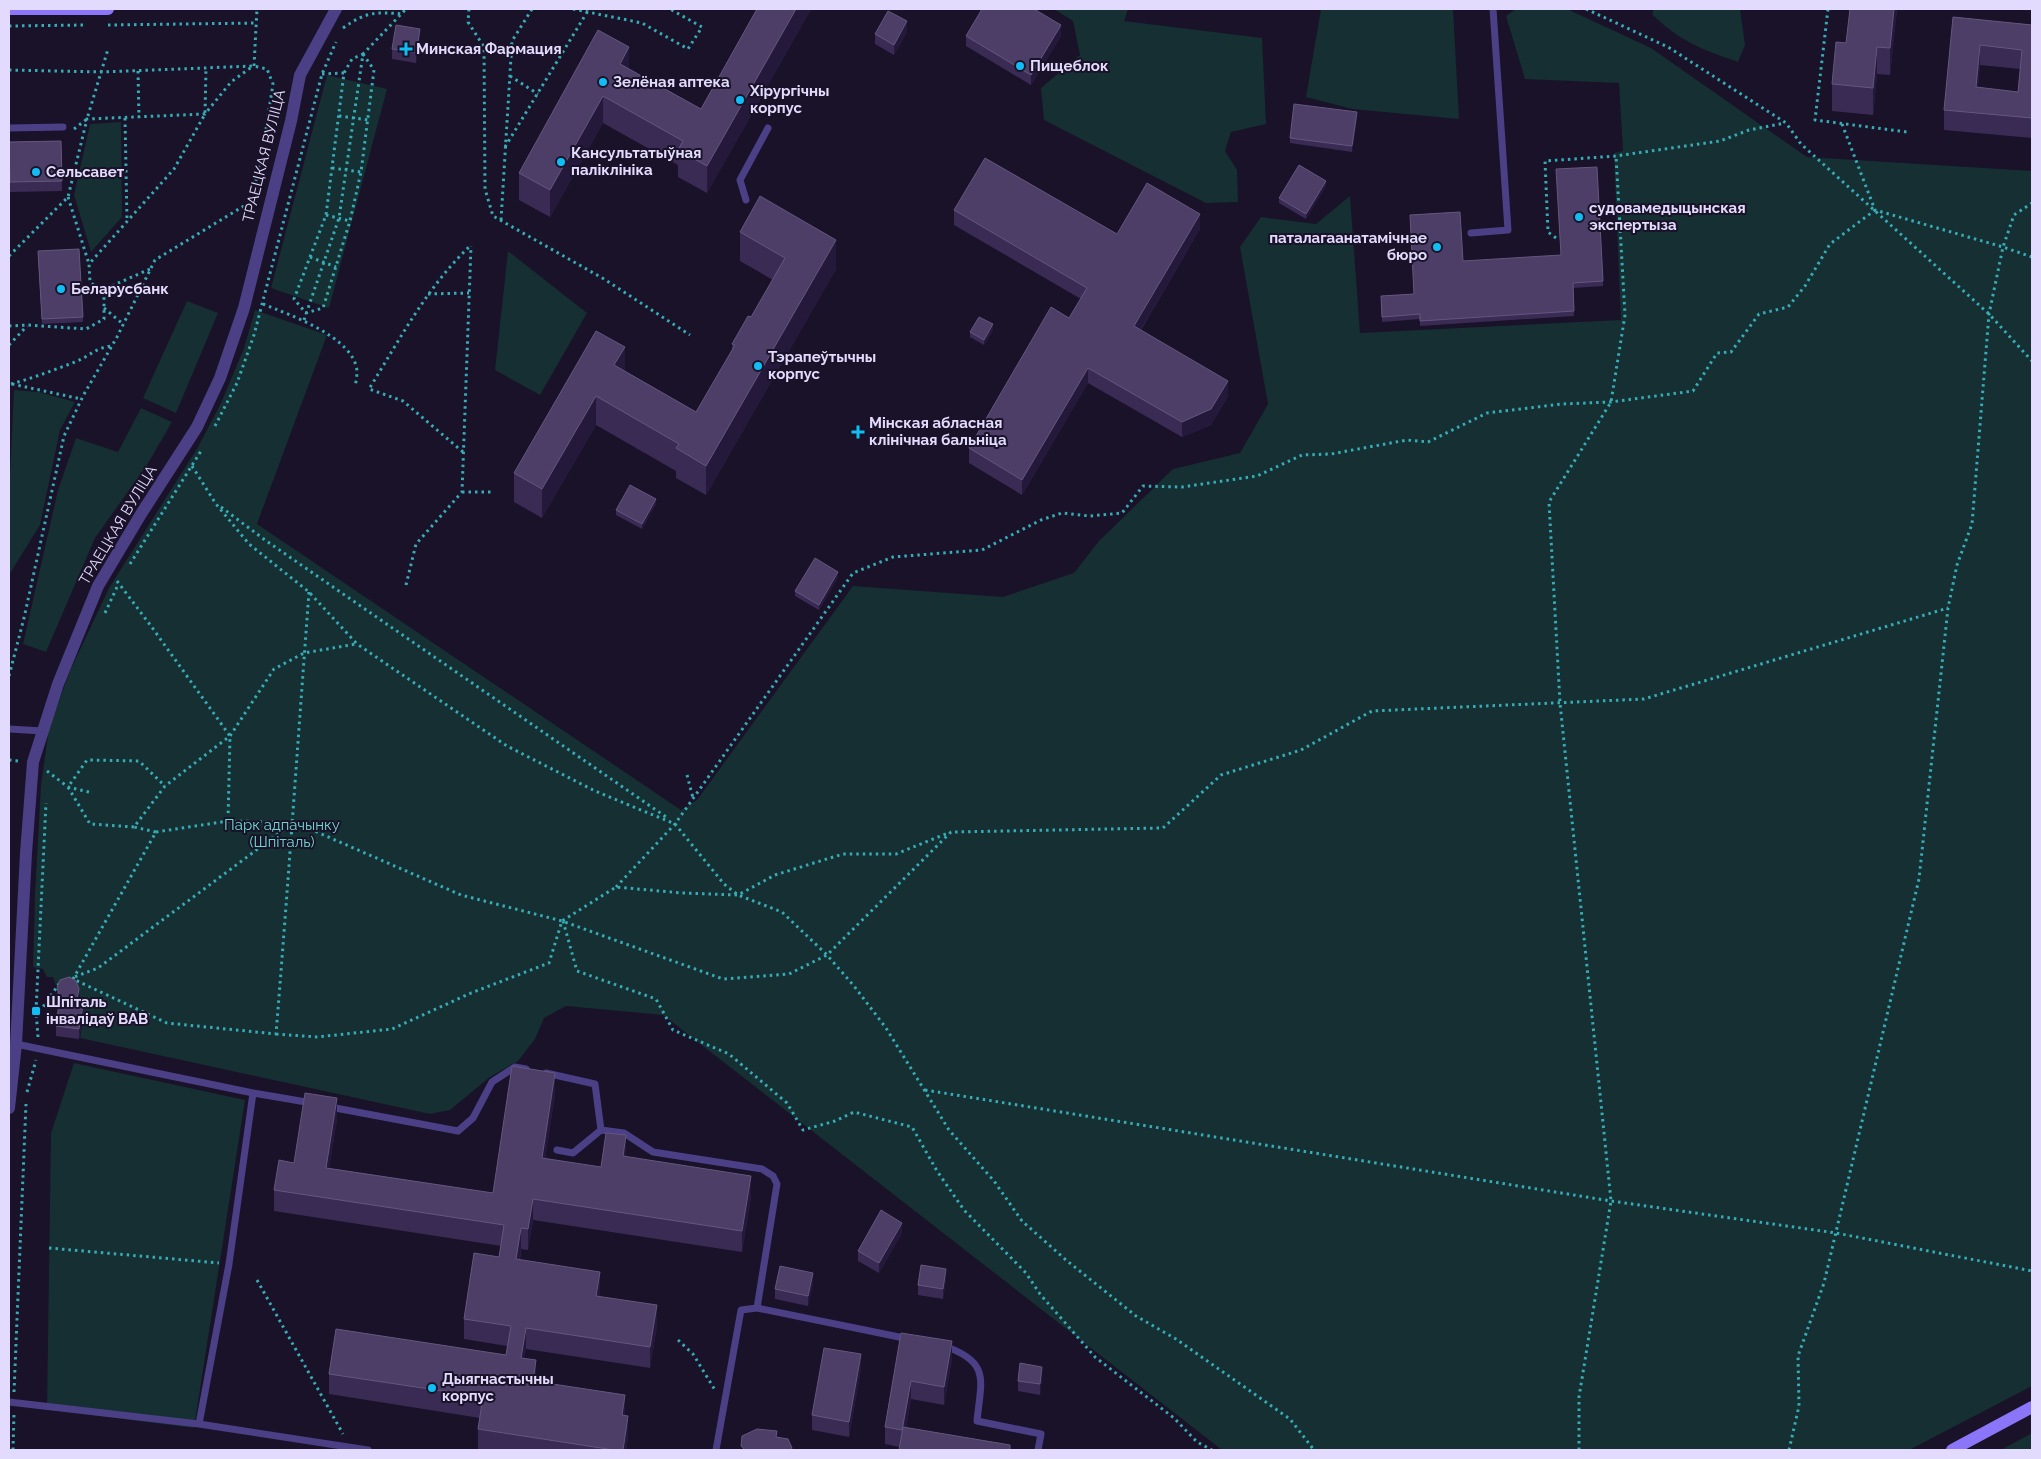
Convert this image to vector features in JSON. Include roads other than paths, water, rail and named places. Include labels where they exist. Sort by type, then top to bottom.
[{"type":"main road","points":[[9,10],[108,9]]},
{"type":"main road","points":[[1952,1450],[2032,1407]]},
{"type":"street","name":"ТРАЕЦКАЯ ВУЛІЦА","points":[[9,1108],[11,1068],[16,1044],[26,853],[33,762],[58,684],[107,569],[197,427],[220,378],[236,335],[292,122],[300,75],[336,9]]},
{"type":"lane","points":[[1472,233],[1508,230],[1493,9]]},
{"type":"lane","points":[[9,128],[63,127]]},
{"type":"lane","points":[[746,200],[740,180],[768,128]]},
{"type":"lane","points":[[9,729],[43,731]]},
{"type":"lane","points":[[16,1044],[458,1131],[473,1118],[492,1082],[515,1066],[533,1070]]},
{"type":"lane","points":[[542,1072],[595,1084],[601,1130]]},
{"type":"lane","points":[[199,1424],[229,1264],[253,1092]]},
{"type":"lane","points":[[557,1150],[573,1153],[601,1130],[624,1133],[653,1152],[762,1169],[773,1176],[777,1184],[757,1308]]},
{"type":"lane","points":[[716,1450],[741,1310],[757,1308],[918,1341]]},
{"type":"lane","points":[[937,1345],[947,1347],[974,1361],[982,1375],[977,1421],[1041,1434],[1038,1450]]},
{"type":"lane","points":[[11,1402],[199,1424],[368,1450]]},
{"type":"place","name":"Минская Фармация","points":[[406,49]]},
{"type":"place","name":"Пищеблок","points":[[1020,66]]},
{"type":"place","name":"Зелёная аптека","points":[[603,82]]},
{"type":"place","name":"Хірургічны корпус","points":[[740,100]]},
{"type":"place","name":"Кансультатыўная паліклініка","points":[[561,162]]},
{"type":"place","name":"Сельсавет","points":[[36,172]]},
{"type":"place","name":"судовамедыцынская экспертыза","points":[[1579,217]]},
{"type":"place","name":"паталагаанатамічнае бюро","points":[[1437,247]]},
{"type":"place","name":"Беларусбанк","points":[[61,289]]},
{"type":"place","name":"Тэрапеўтычны корпус","points":[[758,366]]},
{"type":"place","name":"Мінская абласная клінічная бальніца","points":[[858,432]]},
{"type":"place","name":"Шпіталь інвалідаў ВАВ","points":[[36,1011]]},
{"type":"place","name":"Дыягнастычны корпус","points":[[432,1388]]},
{"type":"park label","name":"Парк адпачынку (Шпіталь)","points":[[282,834]]}]
